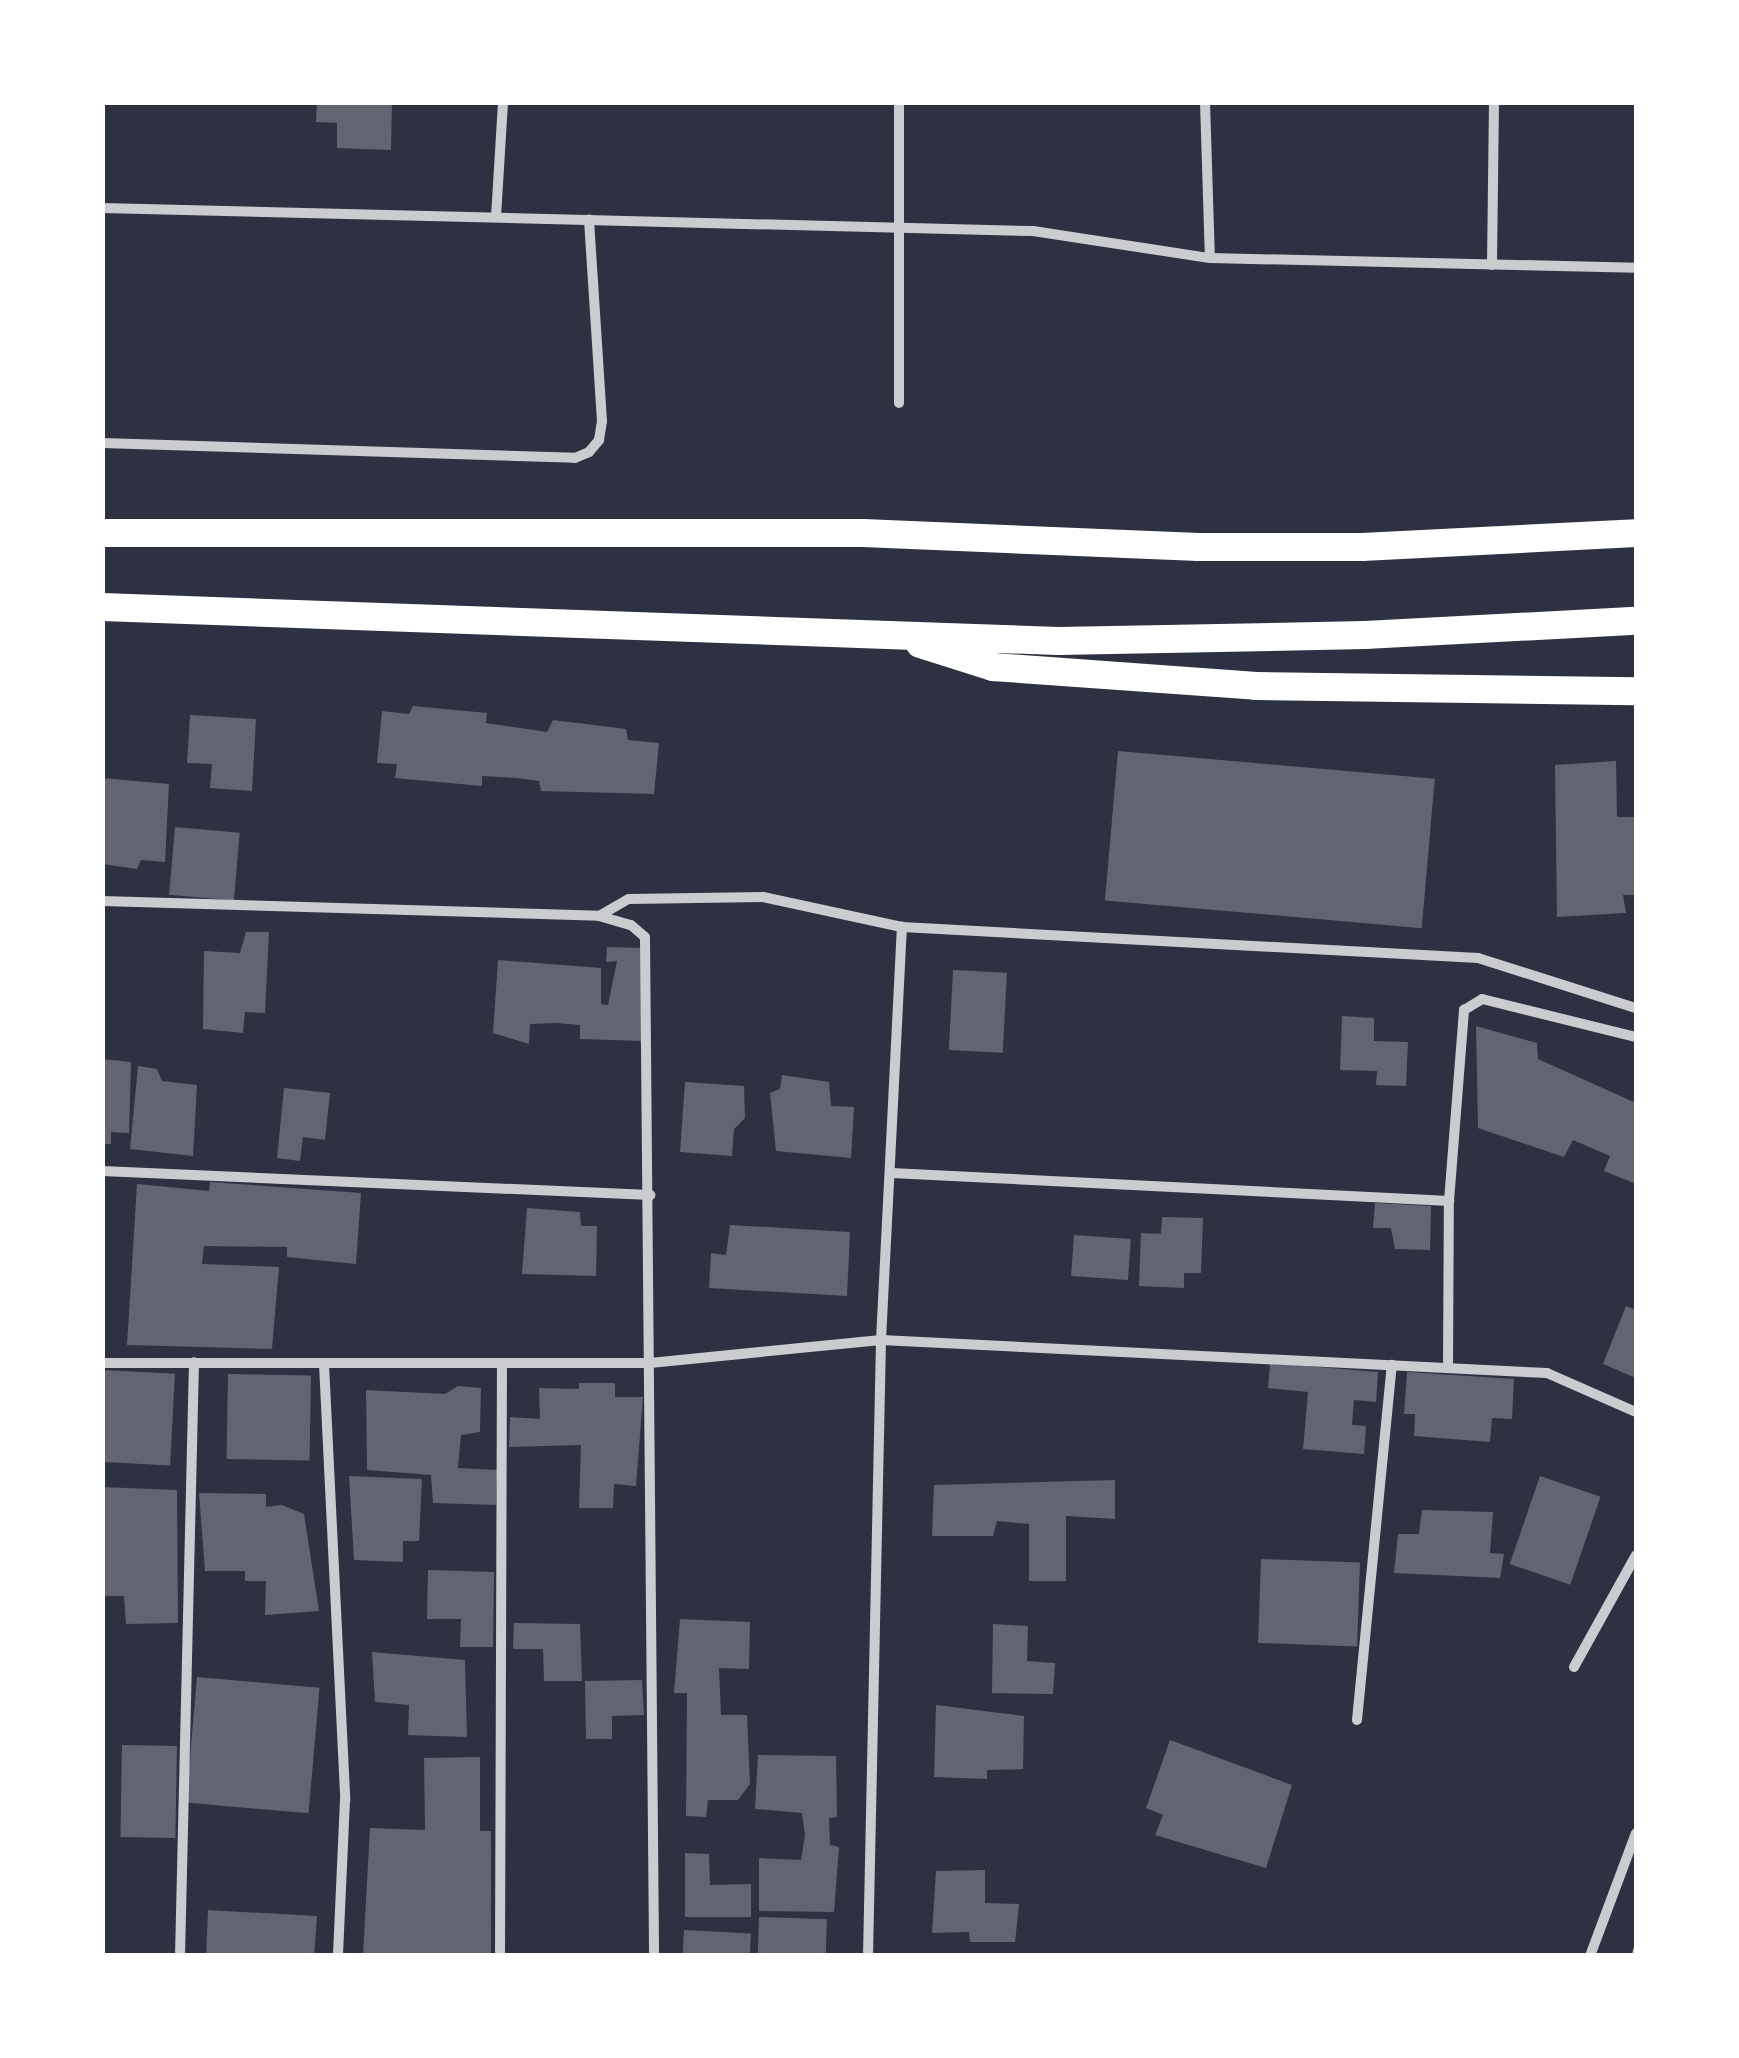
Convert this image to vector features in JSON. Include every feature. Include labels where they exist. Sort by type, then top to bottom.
[{"type":"highway","points":[[102,532],[863,534],[1362,547],[1636,533]]},
{"type":"highway","points":[[102,607],[1058,641],[1365,636],[1636,621]]},
{"type":"highway","points":[[880,632],[993,667],[1275,686],[1636,691]]},
{"type":"street","points":[[496,217],[502,102]]},
{"type":"street","points":[[899,102],[899,402]]},
{"type":"street","points":[[1205,102],[1210,258]]},
{"type":"street","points":[[1492,265],[1494,102]]},
{"type":"street","points":[[102,208],[1033,231],[1210,258],[1636,268]]},
{"type":"street","points":[[102,443],[576,458],[600,440],[602,421],[589,219]]},
{"type":"street","points":[[599,916],[628,900],[763,897],[902,927],[1478,958],[1636,1008]]},
{"type":"street","points":[[102,901],[599,916],[645,936],[654,1956]]},
{"type":"street","points":[[868,1956],[881,1340],[902,927]]},
{"type":"street","points":[[1448,1368],[1449,1201],[1461,1018],[1469,1004],[1496,1001],[1636,1037]]},
{"type":"street","points":[[102,1172],[650,1194]]},
{"type":"street","points":[[890,1173],[1449,1201]]},
{"type":"street","points":[[102,1362],[502,1366],[650,1363],[881,1340],[1547,1373],[1636,1412]]},
{"type":"street","points":[[180,1956],[194,1362]]},
{"type":"street","points":[[324,1364],[345,1800],[338,1956]]},
{"type":"street","points":[[1357,1720],[1392,1365]]},
{"type":"street","points":[[500,1956],[502,1366]]},
{"type":"street","points":[[1574,1667],[1636,1555]]},
{"type":"street","points":[[1590,1956],[1636,1833]]},
{"type":"building","points":[[317,102],[392,102],[391,150],[337,148],[337,123],[316,122]]},
{"type":"building","points":[[413,706],[487,713],[486,723],[547,732],[553,720],[626,729],[628,740],[659,743],[654,794],[541,791],[539,781],[517,778],[482,776],[482,786],[395,778],[397,764],[377,763],[382,711],[409,714]]},
{"type":"building","points":[[190,715],[256,719],[252,791],[210,788],[212,764],[187,763]]},
{"type":"building","points":[[1118,751],[1435,779],[1422,928],[1105,900]]},
{"type":"building","points":[[1616,761],[1617,817],[1636,817],[1636,895],[1623,895],[1626,913],[1557,917],[1555,765]]},
{"type":"building","points":[[102,778],[169,784],[165,862],[141,860],[137,869],[102,864]]},
{"type":"building","points":[[175,827],[240,833],[234,900],[169,895]]},
{"type":"building","points":[[246,932],[269,932],[265,1013],[245,1012],[243,1033],[203,1029],[204,951],[240,953]]},
{"type":"building","points":[[607,947],[644,948],[643,1041],[580,1039],[580,1025],[556,1023],[530,1024],[529,1044],[493,1033],[498,960],[601,968],[601,1004],[608,1005],[617,961],[606,962]]},
{"type":"building","points":[[953,970],[1007,973],[1003,1053],[949,1050]]},
{"type":"building","points":[[1342,1016],[1374,1018],[1374,1041],[1408,1042],[1406,1086],[1376,1085],[1377,1071],[1340,1070]]},
{"type":"building","points":[[1476,1026],[1537,1043],[1538,1059],[1636,1103],[1636,1184],[1604,1171],[1610,1156],[1573,1140],[1564,1157],[1478,1128]]},
{"type":"building","points":[[102,1059],[131,1062],[129,1133],[111,1132],[111,1144],[102,1144]]},
{"type":"building","points":[[138,1066],[157,1069],[162,1081],[197,1085],[193,1156],[130,1149]]},
{"type":"building","points":[[782,1075],[829,1082],[831,1106],[854,1107],[851,1158],[776,1151],[770,1093],[780,1089]]},
{"type":"building","points":[[685,1082],[744,1086],[745,1118],[734,1129],[732,1156],[680,1152]]},
{"type":"building","points":[[284,1088],[330,1093],[325,1140],[303,1137],[300,1161],[277,1158]]},
{"type":"building","points":[[210,1182],[361,1193],[356,1264],[287,1257],[287,1247],[204,1246],[202,1264],[279,1267],[272,1349],[127,1345],[137,1184],[209,1191]]},
{"type":"building","points":[[1375,1203],[1431,1206],[1430,1250],[1395,1249],[1391,1228],[1373,1228]]},
{"type":"building","points":[[527,1208],[580,1212],[581,1226],[597,1226],[596,1276],[522,1274]]},
{"type":"building","points":[[1162,1217],[1203,1218],[1201,1273],[1184,1273],[1184,1288],[1139,1286],[1141,1233],[1161,1234]]},
{"type":"building","points":[[730,1225],[850,1232],[847,1296],[709,1288],[711,1253],[726,1255]]},
{"type":"building","points":[[1074,1235],[1131,1239],[1128,1280],[1071,1276]]},
{"type":"building","points":[[1626,1306],[1636,1310],[1636,1378],[1603,1364]]},
{"type":"building","points":[[1270,1363],[1378,1372],[1376,1402],[1354,1400],[1352,1425],[1366,1426],[1364,1454],[1303,1449],[1308,1392],[1268,1388]]},
{"type":"building","points":[[104,1370],[175,1374],[170,1466],[102,1462]]},
{"type":"building","points":[[1407,1372],[1514,1379],[1512,1419],[1492,1418],[1490,1442],[1414,1436],[1415,1414],[1404,1414]]},
{"type":"building","points":[[228,1374],[311,1375],[310,1460],[227,1459]]},
{"type":"building","points":[[579,1383],[615,1383],[615,1397],[643,1397],[636,1486],[614,1484],[613,1508],[579,1508],[581,1445],[509,1447],[510,1417],[540,1419],[539,1388],[579,1389]]},
{"type":"building","points":[[458,1386],[481,1388],[480,1432],[461,1435],[458,1468],[497,1470],[496,1505],[433,1503],[431,1475],[367,1470],[366,1390],[445,1394]]},
{"type":"building","points":[[349,1476],[422,1479],[419,1541],[403,1541],[403,1562],[354,1560]]},
{"type":"building","points":[[1540,1476],[1601,1497],[1570,1585],[1510,1564]]},
{"type":"building","points":[[1115,1480],[1115,1519],[1066,1516],[1066,1581],[1029,1581],[1029,1524],[997,1521],[993,1536],[932,1536],[934,1485]]},
{"type":"building","points":[[102,1487],[177,1490],[178,1623],[126,1624],[124,1596],[102,1596]]},
{"type":"building","points":[[199,1493],[266,1494],[266,1507],[282,1505],[304,1514],[319,1611],[265,1615],[266,1581],[245,1581],[245,1571],[205,1571]]},
{"type":"building","points":[[1422,1510],[1493,1512],[1490,1553],[1504,1554],[1500,1578],[1394,1573],[1398,1534],[1419,1534]]},
{"type":"building","points":[[1261,1559],[1360,1562],[1357,1646],[1258,1643]]},
{"type":"building","points":[[428,1570],[494,1572],[493,1647],[460,1647],[461,1619],[427,1619]]},
{"type":"building","points":[[680,1619],[750,1622],[749,1669],[719,1668],[721,1715],[747,1715],[750,1784],[738,1800],[708,1800],[706,1817],[686,1816],[687,1693],[674,1693]]},
{"type":"building","points":[[514,1623],[580,1624],[582,1681],[544,1681],[543,1649],[513,1649]]},
{"type":"building","points":[[993,1624],[1028,1626],[1027,1661],[1055,1663],[1053,1694],[992,1693]]},
{"type":"building","points":[[372,1652],[465,1660],[467,1737],[408,1735],[409,1705],[375,1702]]},
{"type":"building","points":[[197,1677],[320,1688],[309,1813],[186,1803]]},
{"type":"building","points":[[642,1680],[644,1715],[612,1716],[612,1739],[586,1739],[585,1681]]},
{"type":"building","points":[[936,1705],[1024,1716],[1023,1769],[987,1770],[987,1779],[934,1777]]},
{"type":"building","points":[[1170,1740],[1292,1785],[1266,1868],[1155,1835],[1163,1815],[1146,1808]]},
{"type":"building","points":[[122,1745],[177,1746],[175,1838],[120,1837]]},
{"type":"building","points":[[758,1755],[836,1756],[837,1817],[829,1818],[830,1845],[839,1847],[834,1912],[759,1911],[759,1858],[801,1860],[805,1835],[802,1813],[755,1809]]},
{"type":"building","points":[[480,1757],[480,1831],[491,1831],[491,1956],[363,1956],[370,1828],[425,1830],[424,1758]]},
{"type":"building","points":[[685,1853],[709,1854],[710,1885],[751,1884],[751,1917],[685,1917]]},
{"type":"building","points":[[985,1870],[985,1903],[1019,1904],[1015,1942],[970,1942],[969,1932],[932,1933],[936,1871]]},
{"type":"building","points":[[208,1910],[317,1916],[314,1956],[206,1956]]},
{"type":"building","points":[[759,1917],[827,1919],[826,1956],[758,1956]]},
{"type":"building","points":[[684,1930],[751,1934],[750,1956],[683,1956]]},
{"type":"tram line","points":[[1632,1956],[1636,1944]]}]
